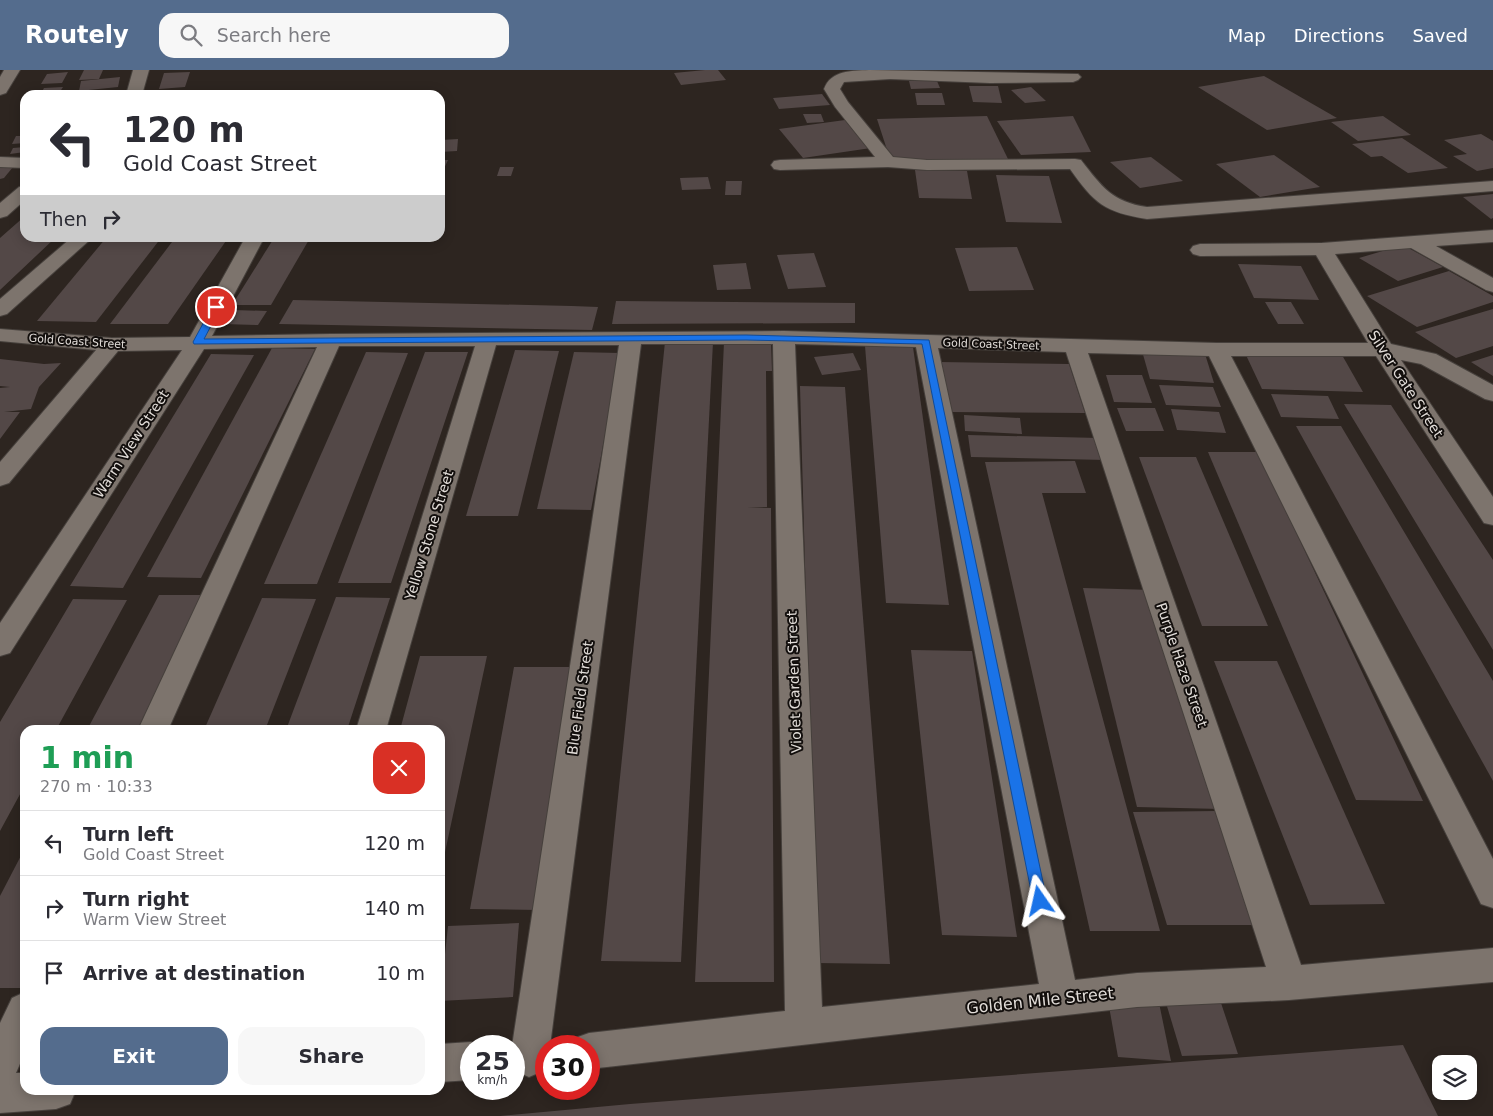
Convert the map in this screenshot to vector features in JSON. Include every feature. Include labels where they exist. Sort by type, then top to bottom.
[{"type":"street","points":[[0,90],[12,70]]},
{"type":"street","points":[[135,90],[140,70]]},
{"type":"street","points":[[888,162],[841,104],[832,88],[834,82],[839,78],[883,74],[1023,74],[1074,77]]},
{"type":"street","points":[[0,162],[20,163]]},
{"type":"street","points":[[780,164],[888,162],[927,165],[1075,164],[1103,199],[1114,207],[1147,213],[1493,186]]},
{"type":"street","points":[[0,212],[20,194]]},
{"type":"street","points":[[1200,250],[1322,249],[1493,236]]},
{"type":"street","points":[[0,310],[77,242]]},
{"type":"street","name":"Warm View Street","points":[[0,646],[198,342],[252,242]]},
{"type":"street","points":[[1414,242],[1493,286]]},
{"type":"street","name":"Silver Gate Street","points":[[1322,249],[1383,349],[1493,517]]},
{"type":"street","name":"Gold Coast Street","points":[[0,335],[112,345],[331,340],[784,338],[1217,350],[1383,349],[1428,359],[1493,394]]},
{"type":"street","name":"Blue Field Street","points":[[530,1057],[632,338]]},
{"type":"street","name":"Violet Garden Street","points":[[784,338],[804,1027]]},
{"type":"street","points":[[155,725],[331,340]]},
{"type":"street","name":"Yellow Stone Street","points":[[372,725],[487,340]]},
{"type":"street","points":[[926,342],[1060,998]]},
{"type":"street","points":[[0,478],[112,345]]},
{"type":"street","name":"Purple Haze Street","points":[[1075,347],[1289,983]]},
{"type":"street","points":[[1217,350],[1493,893]]},
{"type":"street","name":"Golden Mile Street","points":[[600,1050],[1137,990],[1289,983],[1493,965]]},
{"type":"street","points":[[0,1064],[20,1021]]},
{"type":"street","points":[[445,1063],[460,1062]]},
{"type":"street","points":[[0,1094],[20,1093]]},
{"type":"building","points":[[84,70],[103,70],[99,79],[79,80]]},
{"type":"building","points":[[718,70],[726,80],[681,85],[674,73]]},
{"type":"building","points":[[68,72],[62,83],[41,84],[47,74]]},
{"type":"building","points":[[190,72],[185,87],[159,89],[164,73]]},
{"type":"building","points":[[1264,76],[1337,118],[1267,130],[1198,87]]},
{"type":"building","points":[[120,77],[118,87],[89,90],[79,90],[81,81]]},
{"type":"building","points":[[909,81],[937,81],[940,88],[911,89]]},
{"type":"building","points":[[969,86],[998,86],[1002,103],[973,102]]},
{"type":"building","points":[[63,87],[61,90],[43,90],[44,88]]},
{"type":"building","points":[[1031,87],[1046,101],[1025,103],[1011,90]]},
{"type":"building","points":[[915,93],[942,93],[945,105],[917,105]]},
{"type":"building","points":[[822,94],[830,105],[779,109],[773,98]]},
{"type":"building","points":[[803,114],[821,114],[824,122],[807,123]]},
{"type":"building","points":[[987,116],[1008,159],[891,162],[877,119]]},
{"type":"building","points":[[1073,116],[1091,152],[1021,155],[997,121]]},
{"type":"building","points":[[1383,116],[1411,135],[1358,141],[1331,122]]},
{"type":"building","points":[[845,120],[871,148],[803,158],[779,129]]},
{"type":"building","points":[[1481,134],[1493,141],[1493,168],[1477,171],[1453,156],[1467,154],[1444,140]]},
{"type":"building","points":[[16,136],[20,136],[20,143],[12,144]]},
{"type":"building","points":[[1402,138],[1448,168],[1408,173],[1382,156],[1371,157],[1352,144]]},
{"type":"building","points":[[458,139],[457,151],[445,152],[445,140]]},
{"type":"building","points":[[20,147],[20,153],[10,154],[13,148]]},
{"type":"building","points":[[1274,155],[1320,187],[1260,197],[1216,164]]},
{"type":"building","points":[[1151,157],[1183,181],[1140,188],[1110,162]]},
{"type":"building","points":[[0,167],[13,167],[4,178],[0,179]]},
{"type":"building","points":[[500,167],[514,167],[511,176],[497,176]]},
{"type":"building","points":[[915,170],[967,171],[972,199],[919,198]]},
{"type":"building","points":[[996,175],[1049,176],[1062,223],[1006,222]]},
{"type":"building","points":[[708,177],[711,189],[682,190],[680,178]]},
{"type":"building","points":[[726,181],[742,181],[741,195],[725,195]]},
{"type":"building","points":[[1493,194],[1493,218],[1491,219],[1463,197]]},
{"type":"building","points":[[20,220],[20,242],[51,242],[0,290],[0,238]]},
{"type":"building","points":[[103,242],[158,242],[96,322],[37,321]]},
{"type":"building","points":[[172,242],[225,242],[168,324],[110,324]]},
{"type":"building","points":[[271,242],[308,242],[271,305],[232,305]]},
{"type":"building","points":[[1403,245],[1443,267],[1398,281],[1359,258]]},
{"type":"building","points":[[1017,247],[1034,290],[969,291],[955,248]]},
{"type":"building","points":[[814,253],[826,287],[788,289],[777,255]]},
{"type":"building","points":[[746,263],[751,289],[717,290],[713,265]]},
{"type":"building","points":[[1238,264],[1301,266],[1319,300],[1254,298]]},
{"type":"building","points":[[1449,271],[1493,296],[1493,302],[1417,327],[1367,296]]},
{"type":"building","points":[[293,300],[598,307],[592,330],[279,324]]},
{"type":"building","points":[[616,301],[855,303],[855,323],[612,324]]},
{"type":"building","points":[[1265,302],[1291,302],[1304,324],[1278,324]]},
{"type":"building","points":[[1493,309],[1493,346],[1456,358],[1415,332]]},
{"type":"building","points":[[233,310],[267,311],[258,325],[223,324]]},
{"type":"building","points":[[665,342],[713,342],[681,962],[601,961]]},
{"type":"building","points":[[724,342],[771,342],[772,371],[766,371],[767,507],[747,507],[771,508],[774,982],[695,982]]},
{"type":"building","points":[[865,346],[913,347],[949,605],[886,603]]},
{"type":"building","points":[[272,348],[315,349],[201,578],[147,577]]},
{"type":"building","points":[[515,350],[559,351],[518,516],[466,516]]},
{"type":"building","points":[[1142,351],[1205,354],[1214,383],[1150,379]]},
{"type":"building","points":[[366,352],[408,353],[317,584],[264,584]]},
{"type":"building","points":[[425,352],[468,352],[391,583],[338,583]]},
{"type":"building","points":[[574,352],[620,353],[591,510],[537,509]]},
{"type":"building","points":[[853,353],[861,370],[822,375],[814,357]]},
{"type":"building","points":[[1245,353],[1342,355],[1363,392],[1262,389]]},
{"type":"building","points":[[211,354],[254,355],[123,588],[70,586]]},
{"type":"building","points":[[1493,355],[1493,376],[1471,362]]},
{"type":"building","points":[[0,359],[44,364],[61,363],[39,387],[31,409],[4,412],[20,412],[0,439],[0,388],[10,387],[0,386]]},
{"type":"building","points":[[940,362],[1069,364],[1085,413],[948,412]]},
{"type":"building","points":[[1106,375],[1142,375],[1152,403],[1114,402]]},
{"type":"building","points":[[1159,385],[1213,387],[1221,407],[1166,405]]},
{"type":"building","points":[[800,386],[845,387],[890,964],[816,963]]},
{"type":"building","points":[[1271,394],[1328,396],[1339,419],[1281,417]]},
{"type":"building","points":[[1344,404],[1391,405],[1493,560],[1493,650]]},
{"type":"building","points":[[1117,408],[1155,408],[1164,431],[1126,431]]},
{"type":"building","points":[[1171,409],[1219,412],[1226,433],[1177,430]]},
{"type":"building","points":[[964,415],[1020,418],[1022,434],[965,431]]},
{"type":"building","points":[[1296,426],[1341,426],[1493,681],[1493,781]]},
{"type":"building","points":[[968,435],[1099,438],[1106,460],[971,457]]},
{"type":"building","points":[[1208,452],[1258,452],[1423,801],[1356,800]]},
{"type":"building","points":[[1139,457],[1196,457],[1268,626],[1202,626]]},
{"type":"building","points":[[1075,461],[1086,493],[1042,493],[1160,931],[1090,931],[985,462]]},
{"type":"building","points":[[1083,588],[1153,590],[1221,809],[1137,807]]},
{"type":"building","points":[[159,595],[212,595],[150,725],[90,725]]},
{"type":"building","points":[[336,597],[390,598],[349,725],[288,725]]},
{"type":"building","points":[[262,598],[316,599],[267,725],[206,725]]},
{"type":"building","points":[[73,599],[127,600],[59,725],[20,725],[20,794],[0,831],[0,722]]},
{"type":"building","points":[[911,650],[972,651],[1017,937],[942,935]]},
{"type":"building","points":[[420,656],[487,656],[445,852],[445,725],[401,725]]},
{"type":"building","points":[[1214,661],[1277,661],[1385,904],[1310,905]]},
{"type":"building","points":[[514,667],[571,667],[539,910],[470,909]]},
{"type":"building","points":[[1216,811],[1254,925],[1167,925],[1133,812]]},
{"type":"building","points":[[20,858],[20,988],[0,988],[0,896]]},
{"type":"building","points":[[519,923],[513,997],[445,1001],[445,954],[448,926]]},
{"type":"building","points":[[1217,991],[1238,1054],[1182,1056],[1163,993]]},
{"type":"building","points":[[1107,995],[1158,998],[1171,1061],[1118,1057]]},
{"type":"building","points":[[1403,1045],[1438,1116],[500,1116],[630,1104]]},
{"type":"route","points":[[216,307],[198,342],[784,338],[926,342],[1040,901]]}]
